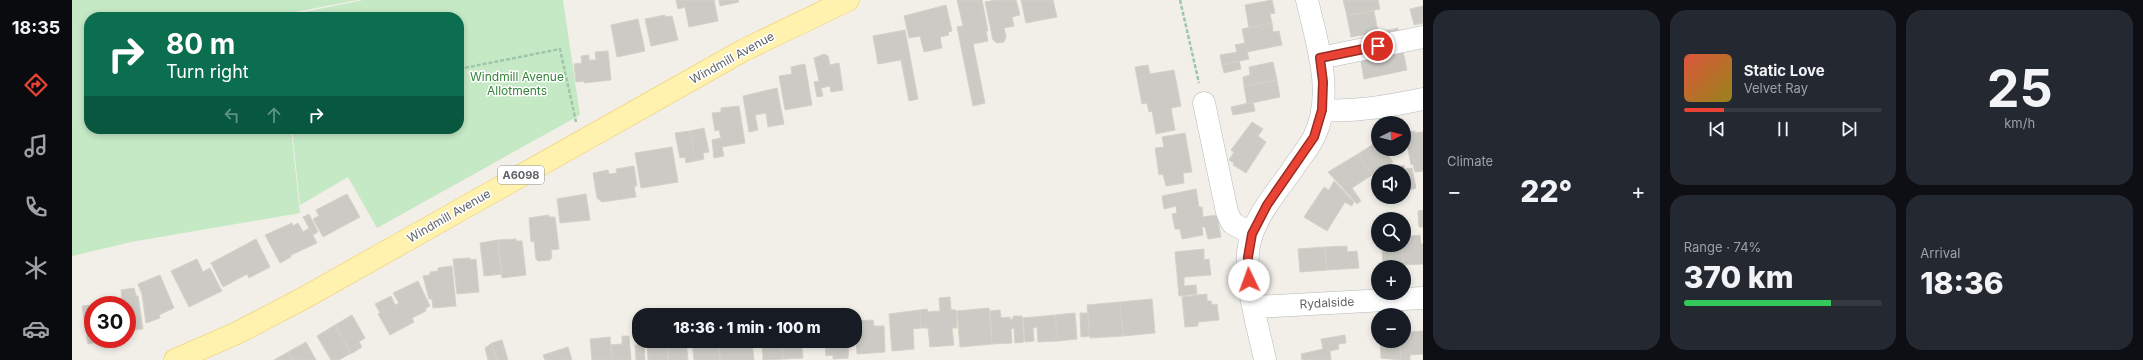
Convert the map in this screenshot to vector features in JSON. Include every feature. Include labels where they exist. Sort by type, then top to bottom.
[{"type":"main road","name":"Windmill Avenue","points":[[175,360],[196,356],[304,298],[744,50],[848,0]]},
{"type":"street","points":[[1265,360],[1249,280],[1248,257],[1252,234],[1267,205],[1314,137],[1322,110],[1323,82],[1320,58],[1307,0]]},
{"type":"street","points":[[1320,58],[1423,37]]},
{"type":"street","points":[[1322,110],[1354,110],[1423,98]]},
{"type":"street","points":[[1204,104],[1227,212],[1232,223],[1252,234]]},
{"type":"street","name":"Rydalside","points":[[1254,307],[1423,298]]},
{"type":"path","points":[[1180,0],[1204,104]]},
{"type":"path","points":[[464,68],[560,49],[581,142]]},
{"type":"green space","points":[[72,0],[357,0],[295,12],[84,12],[84,134],[292,134],[300,213],[131,242],[72,256]]},
{"type":"green space","name":"Windmill Avenue Allotments","points":[[363,0],[563,0],[580,115],[377,228],[348,177],[300,205],[293,134],[464,134],[464,12],[304,12]]},
{"type":"building","points":[[676,0],[714,0],[718,21],[689,27],[685,7],[678,9]]},
{"type":"building","points":[[719,0],[738,0],[739,2],[720,6]]},
{"type":"building","points":[[957,0],[982,0],[988,31],[986,31],[988,41],[973,44],[985,103],[973,106],[957,27],[963,26]]},
{"type":"building","points":[[995,0],[1016,0],[1020,15],[1012,17],[1014,26],[1004,28],[1006,37],[1004,42],[997,43],[993,40],[985,2]]},
{"type":"building","points":[[1021,0],[1053,0],[1057,17],[1026,23]]},
{"type":"building","points":[[1272,0],[1275,13],[1270,14],[1272,23],[1249,28],[1245,5]]},
{"type":"building","points":[[1343,0],[1378,0],[1380,9],[1347,16]]},
{"type":"building","points":[[946,5],[952,31],[948,32],[949,35],[940,37],[942,48],[924,52],[920,36],[909,38],[904,16]]},
{"type":"building","points":[[1423,6],[1423,23],[1414,25],[1410,9]]},
{"type":"building","points":[[1374,11],[1378,32],[1351,37],[1347,16]]},
{"type":"building","points":[[665,15],[665,17],[672,16],[678,40],[651,46],[645,19]]},
{"type":"building","points":[[638,19],[645,51],[617,57],[611,25]]},
{"type":"building","points":[[1272,23],[1273,32],[1279,31],[1282,45],[1247,52],[1249,59],[1222,65],[1220,55],[1237,52],[1235,45],[1245,43],[1242,29]]},
{"type":"building","points":[[1398,28],[1400,38],[1382,41],[1380,32]]},
{"type":"building","points":[[905,30],[918,99],[909,101],[901,60],[878,64],[873,36]]},
{"type":"building","points":[[1402,47],[1407,70],[1364,79],[1361,61]]},
{"type":"building","points":[[608,51],[611,80],[584,83],[584,81],[576,82],[574,64],[582,63],[581,56],[589,55],[589,60],[596,60],[595,52]]},
{"type":"building","points":[[824,54],[828,56],[830,65],[839,63],[843,90],[831,92],[830,86],[821,88],[823,96],[817,97],[814,82],[819,81],[814,58]]},
{"type":"building","points":[[1239,61],[1241,69],[1224,73],[1222,65]]},
{"type":"building","points":[[1273,62],[1277,80],[1244,86],[1243,77],[1250,75],[1249,67]]},
{"type":"building","points":[[805,64],[812,105],[785,110],[779,76],[792,74],[791,67]]},
{"type":"building","points":[[1148,65],[1150,74],[1174,70],[1181,106],[1171,108],[1175,130],[1156,134],[1152,111],[1149,112],[1147,103],[1142,104],[1135,67]]},
{"type":"building","points":[[1277,80],[1280,97],[1247,104],[1244,86]]},
{"type":"building","points":[[777,88],[784,124],[768,127],[766,113],[755,115],[758,130],[749,132],[743,96]]},
{"type":"building","points":[[1253,102],[1255,111],[1233,115],[1231,107]]},
{"type":"building","points":[[739,106],[745,143],[722,147],[724,156],[714,158],[712,140],[721,138],[719,130],[715,131],[712,113],[721,112],[721,108]]},
{"type":"building","points":[[1252,122],[1263,129],[1258,136],[1266,142],[1246,173],[1233,165],[1234,163],[1229,160],[1234,152],[1231,150]]},
{"type":"building","points":[[704,128],[709,152],[703,153],[704,159],[695,161],[690,131]]},
{"type":"building","points":[[690,131],[695,161],[686,163],[685,157],[680,158],[675,133]]},
{"type":"building","points":[[1411,132],[1423,132],[1423,171],[1415,172],[1413,164],[1411,165],[1409,156],[1411,156]]},
{"type":"building","points":[[1185,133],[1192,172],[1183,173],[1184,183],[1166,186],[1163,174],[1159,175],[1155,148],[1164,147],[1162,137]]},
{"type":"building","points":[[1371,146],[1371,156],[1389,156],[1393,162],[1390,164],[1371,164],[1371,174],[1358,154]]},
{"type":"building","points":[[672,147],[678,182],[641,188],[635,153]]},
{"type":"building","points":[[1358,154],[1371,174],[1371,176],[1352,188],[1361,201],[1357,204],[1328,172]]},
{"type":"building","points":[[634,166],[637,186],[634,186],[636,197],[602,202],[597,198],[593,173],[608,170],[609,174],[617,173],[616,169]]},
{"type":"building","points":[[1411,168],[1416,188],[1411,189]]},
{"type":"building","points":[[1334,181],[1354,202],[1352,206],[1345,202],[1327,231],[1304,217],[1324,187],[1329,190]]},
{"type":"building","points":[[1196,189],[1199,207],[1202,207],[1203,217],[1217,215],[1221,237],[1208,239],[1205,227],[1202,227],[1203,235],[1182,239],[1180,229],[1175,229],[1172,214],[1177,213],[1176,206],[1164,209],[1162,196]]},
{"type":"building","points":[[347,194],[360,217],[323,237],[313,219],[319,216],[316,210]]},
{"type":"building","points":[[586,194],[590,220],[560,223],[557,199]]},
{"type":"building","points":[[1423,210],[1423,227],[1419,227],[1418,211]]},
{"type":"building","points":[[309,214],[318,232],[313,235],[303,217]]},
{"type":"building","points":[[549,215],[549,217],[555,217],[559,249],[551,250],[552,257],[550,260],[538,261],[536,259],[534,241],[531,242],[529,218]]},
{"type":"building","points":[[292,223],[293,226],[298,223],[303,232],[309,228],[317,243],[291,255],[291,257],[280,263],[265,235]]},
{"type":"building","points":[[1420,235],[1421,244],[1423,244],[1423,264],[1411,265],[1411,260],[1403,260],[1402,252],[1411,252],[1411,236]]},
{"type":"building","points":[[256,239],[270,267],[249,278],[247,274],[223,287],[211,263]]},
{"type":"building","points":[[516,239],[516,241],[522,241],[526,275],[502,278],[498,240]]},
{"type":"building","points":[[498,240],[502,274],[484,276],[480,243]]},
{"type":"building","points":[[1347,246],[1347,252],[1357,251],[1359,268],[1327,270],[1325,247]]},
{"type":"building","points":[[1325,247],[1327,270],[1300,272],[1298,249]]},
{"type":"building","points":[[1204,249],[1204,260],[1209,259],[1211,275],[1184,277],[1184,286],[1196,285],[1197,294],[1179,296],[1175,252]]},
{"type":"building","points":[[1382,252],[1402,252],[1403,260],[1383,260]]},
{"type":"building","points":[[470,258],[470,260],[476,259],[479,292],[457,294],[453,259]]},
{"type":"building","points":[[197,259],[203,272],[210,268],[222,291],[189,307],[171,271]]},
{"type":"building","points":[[452,266],[456,306],[433,308],[432,299],[429,299],[423,276],[430,275],[430,272],[438,271],[438,268]]},
{"type":"building","points":[[160,275],[174,308],[159,315],[160,318],[146,323],[142,294],[138,284]]},
{"type":"building","points":[[418,281],[430,306],[425,309],[426,311],[412,318],[414,322],[390,335],[378,314],[380,313],[375,304],[391,296],[395,305],[399,303],[393,293]]},
{"type":"building","points":[[134,288],[136,296],[122,296],[121,290]]},
{"type":"building","points":[[1207,294],[1207,301],[1211,301],[1212,305],[1217,304],[1219,320],[1198,322],[1198,326],[1185,327],[1182,297]]},
{"type":"building","points":[[136,296],[138,296],[143,329],[136,330]]},
{"type":"building","points":[[950,297],[951,310],[956,310],[957,328],[952,328],[954,345],[930,347],[928,328],[921,328],[920,310],[927,309],[928,312],[940,311],[939,298]]},
{"type":"building","points":[[1152,299],[1155,333],[1123,336],[1120,302]]},
{"type":"building","points":[[1120,302],[1123,336],[1090,338],[1087,305]]},
{"type":"building","points":[[82,306],[84,306],[84,319]]},
{"type":"building","points":[[989,308],[992,344],[960,347],[957,311]]},
{"type":"building","points":[[920,310],[921,328],[913,329],[914,349],[892,351],[889,314]]},
{"type":"building","points":[[1000,310],[1001,318],[1010,317],[1010,320],[1013,319],[1013,316],[1022,316],[1024,342],[1015,343],[1014,328],[1011,329],[1012,343],[992,344],[990,311]]},
{"type":"building","points":[[1075,313],[1077,339],[1058,341],[1055,315]]},
{"type":"building","points":[[1080,313],[1088,313],[1090,336],[1081,337]]},
{"type":"building","points":[[352,315],[365,338],[359,342],[362,347],[351,354],[335,325]]},
{"type":"building","points":[[1055,315],[1058,341],[1038,342],[1037,327],[1033,328],[1034,341],[1025,342],[1023,318]]},
{"type":"building","points":[[873,320],[874,326],[884,326],[885,352],[857,354],[857,348],[862,348],[862,321]]},
{"type":"building","points":[[335,325],[351,353],[339,360],[331,360],[317,336]]},
{"type":"building","points":[[1423,331],[1423,354],[1410,355],[1410,360],[1401,360],[1400,348],[1411,348],[1411,332]]},
{"type":"building","points":[[1345,335],[1346,343],[1338,344],[1339,349],[1330,351],[1331,360],[1302,360],[1301,354],[1323,349],[1321,339]]},
{"type":"building","points":[[622,336],[629,336],[631,360],[612,360],[610,345],[622,344]]},
{"type":"building","points":[[610,337],[612,360],[592,360],[590,339]]},
{"type":"building","points":[[502,340],[508,360],[497,360],[492,343]]},
{"type":"building","points":[[306,342],[316,360],[293,360],[288,352]]},
{"type":"building","points":[[492,343],[497,360],[488,360],[485,348]]},
{"type":"building","points":[[568,347],[572,360],[545,360],[543,355]]},
{"type":"building","points":[[635,348],[644,348],[645,360],[636,360]]},
{"type":"building","points":[[647,348],[667,348],[668,360],[648,360]]},
{"type":"building","points":[[667,348],[687,348],[688,360],[668,360]]},
{"type":"building","points":[[693,348],[719,348],[720,360],[694,360]]},
{"type":"building","points":[[719,348],[753,348],[754,360],[720,360]]},
{"type":"building","points":[[762,348],[782,348],[783,359],[763,360]]},
{"type":"building","points":[[782,348],[802,348],[803,358],[783,359]]},
{"type":"building","points":[[825,348],[849,348],[848,358],[833,359],[833,355],[826,356]]},
{"type":"building","points":[[1380,348],[1400,348],[1401,360],[1381,358]]},
{"type":"building","points":[[288,352],[293,360],[274,360]]},
{"type":"route","points":[[1249,280],[1248,257],[1252,234],[1267,205],[1314,137],[1322,110],[1323,82],[1320,58],[1378,46]]}]
